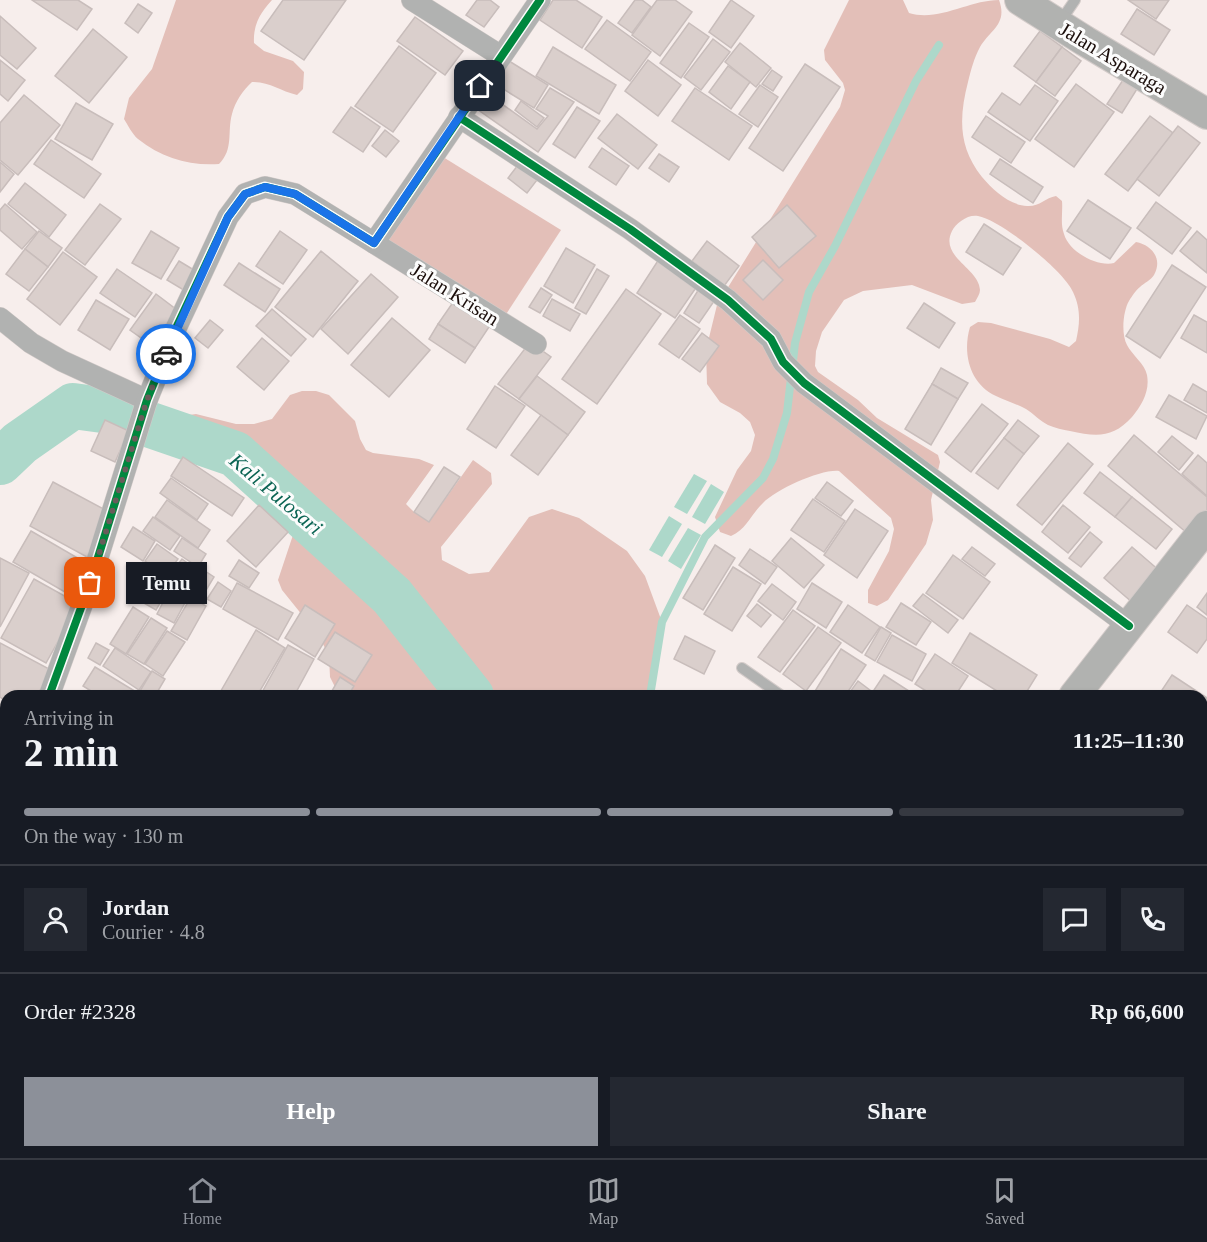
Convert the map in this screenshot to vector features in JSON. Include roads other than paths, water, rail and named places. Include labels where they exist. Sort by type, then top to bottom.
[{"type":"street","points":[[412,0],[501,56]]},
{"type":"street","points":[[374,243],[540,0]]},
{"type":"street","name":"Jalan Asparaga","points":[[1020,0],[1207,114]]},
{"type":"street","points":[[459,117],[630,230],[728,300],[771,339],[783,362],[804,383],[1129,626]]},
{"type":"street","name":"Jalan Krisan","points":[[52,690],[90,583],[144,408],[177,326],[228,217],[245,194],[265,187],[295,194],[536,344]]},
{"type":"street","points":[[0,318],[31,343],[144,408]]},
{"type":"street","points":[[1079,690],[1207,526]]},
{"type":"lane","points":[[1059,25],[1075,0]]},
{"type":"lane","points":[[742,668],[773,690]]},
{"type":"waterway","points":[[651,690],[662,622],[705,537],[763,478],[773,459],[787,413],[795,343],[809,292],[835,246],[916,81],[939,45]]},
{"type":"waterway","name":"Kali Pulosari","points":[[0,462],[20,443],[73,406],[110,411],[235,454],[392,596],[466,690]]},
{"type":"place","name":"Temu","points":[[90,583]]}]
